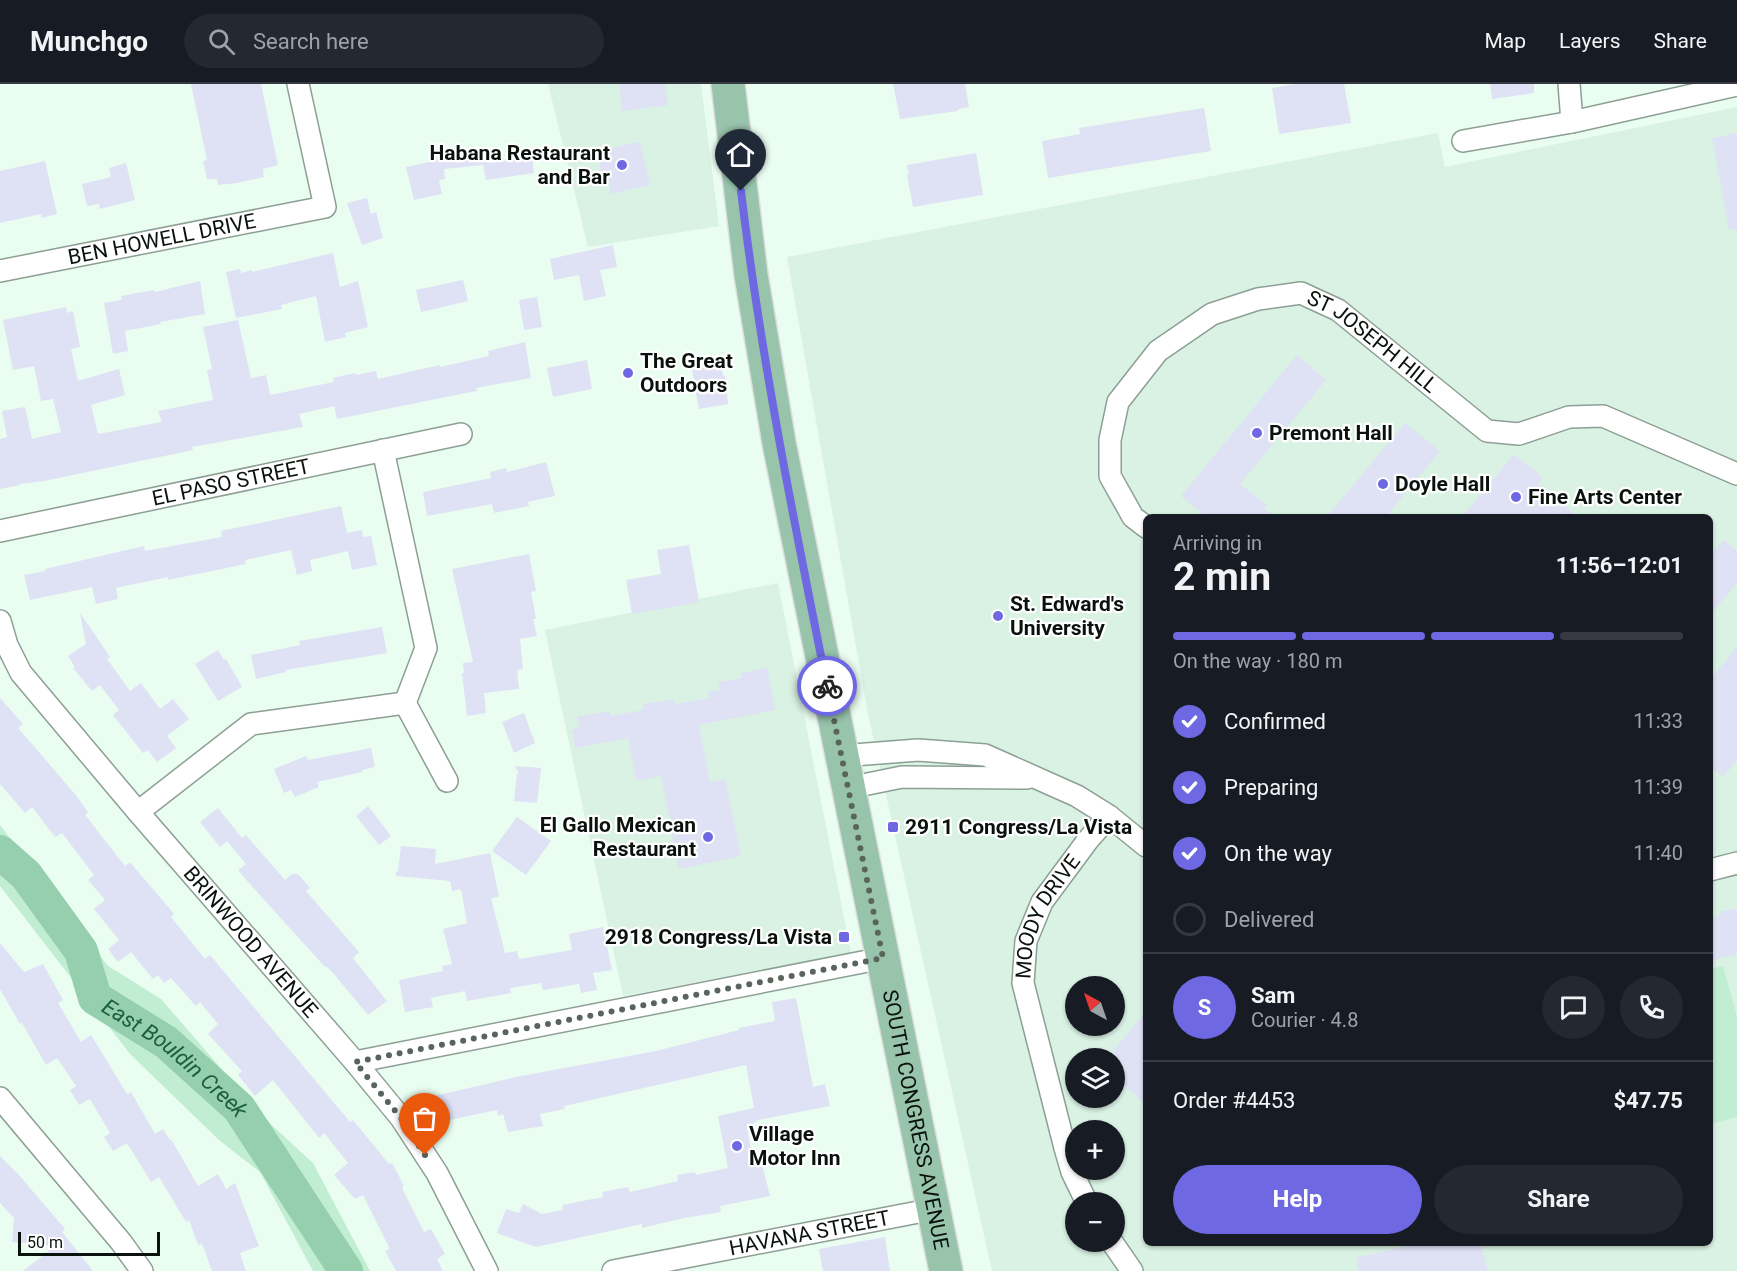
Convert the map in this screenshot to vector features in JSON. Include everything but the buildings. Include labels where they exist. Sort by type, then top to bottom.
[{"type":"main road","name":"SOUTH CONGRESS AVENUE","points":[[728,84],[751,275],[778,433],[946,1271]]},
{"type":"street","name":"BEN HOWELL DRIVE","points":[[0,271],[325,207],[298,84]]},
{"type":"street","points":[[1569,84],[1572,122]]},
{"type":"street","points":[[1463,141],[1572,122],[1737,86]]},
{"type":"street","name":"ST JOSEPH HILL","points":[[1143,525],[1133,517],[1110,476],[1110,440],[1118,402],[1158,351],[1212,314],[1258,298],[1301,293],[1338,310],[1487,430],[1519,434],[1569,417],[1603,416],[1737,474]]},
{"type":"street","name":"EL PASO STREET","points":[[0,531],[461,434]]},
{"type":"street","points":[[383,450],[426,648],[405,703],[447,782]]},
{"type":"street","name":"BRINWOOD AVENUE","points":[[0,621],[7,645],[21,673],[401,1118],[437,1173],[487,1271]]},
{"type":"street","points":[[138,812],[251,724],[405,703]]},
{"type":"street","points":[[841,756],[918,750],[985,755],[1077,796],[1108,816],[1143,844]]},
{"type":"street","points":[[848,788],[902,777],[1033,778]]},
{"type":"street","name":"MOODY DRIVE","points":[[1082,1192],[1072,1172],[1065,1148],[1023,983],[1026,941],[1042,902],[1108,816]]},
{"type":"street","points":[[1713,869],[1737,863]]},
{"type":"street","points":[[355,1062],[883,958]]},
{"type":"street","points":[[0,1098],[121,1242],[142,1271]]},
{"type":"street","name":"HAVANA STREET","points":[[613,1271],[934,1209]]},
{"type":"street","points":[[1119,1252],[1132,1271]]},
{"type":"shaded area","points":[[548,84],[701,84],[719,226],[588,247]]},
{"type":"shaded area","name":"St. Edward's University","points":[[1737,107],[1737,1271],[992,1271],[868,714],[787,257],[1438,133],[1445,167]]},
{"type":"shaded area","points":[[778,583],[851,953],[623,996],[545,630]]},
{"type":"green space","points":[[0,825],[108,966],[161,999],[264,1118],[313,1163],[370,1271],[313,1271],[260,1172],[219,1140],[130,1054],[0,886]]},
{"type":"green space","points":[[1723,966],[1737,1017],[1737,1117],[1713,1123],[1713,968]]},
{"type":"waterway","name":"East Bouldin Creek","points":[[0,852],[26,875],[81,951],[95,998],[166,1042],[239,1108],[346,1271]]},
{"type":"way so far","points":[[425,1155],[401,1118],[355,1062],[883,958],[827,686]]},
{"type":"place","name":"Habana Restaurant and Bar","points":[[622,165]]},
{"type":"place","name":"The Great Outdoors","points":[[628,373]]},
{"type":"place","name":"Premont Hall","points":[[1257,433]]},
{"type":"place","name":"Doyle Hall","points":[[1383,484]]},
{"type":"place","name":"Fine Arts Center","points":[[1516,497]]},
{"type":"place","name":"St. Edward's University","points":[[998,616]]},
{"type":"place","name":"2911 Congress/La Vista","points":[[893,827]]},
{"type":"place","name":"El Gallo Mexican Restaurant","points":[[708,837]]},
{"type":"place","name":"2918 Congress/La Vista","points":[[844,937]]},
{"type":"place","name":"Village Motor Inn","points":[[737,1146]]},
{"type":"route","points":[[741,191],[751,275],[779,443],[827,686]]}]
